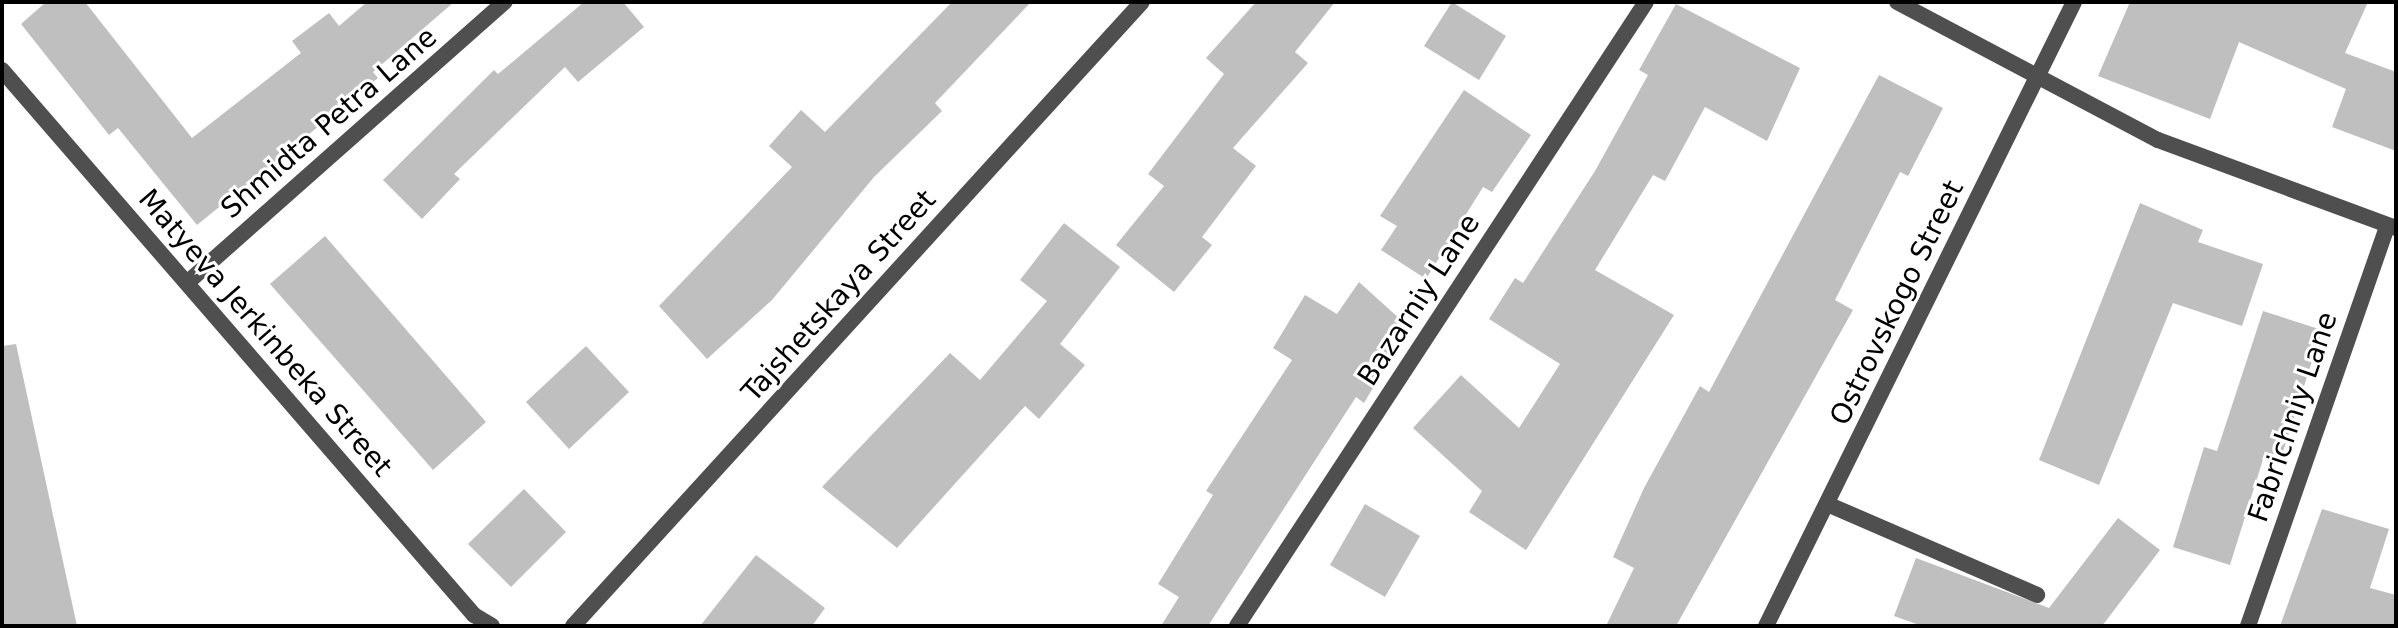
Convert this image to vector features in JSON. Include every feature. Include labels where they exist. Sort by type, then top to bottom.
[{"type":"street","name":"Shmidta Petra Lane","points":[[188,282],[505,2]]},
{"type":"street","name":"Tajshetskaya Street","points":[[573,626],[1142,2]]},
{"type":"street","name":"Bazarniy Lane","points":[[1237,626],[1646,2]]},
{"type":"street","points":[[1897,2],[2158,140],[2392,227]]},
{"type":"street","name":"Ostrovskogo Street","points":[[1766,626],[2074,2]]},
{"type":"street","name":"Matyeva Jerkinbeka Street","points":[[2,70],[188,282],[468,620],[492,626]]},
{"type":"street","name":"Fabrichniy Lane","points":[[2248,626],[2392,227]]},
{"type":"street","points":[[1827,504],[2037,595]]},
{"type":"building","points":[[46,2],[85,2],[192,138],[301,53],[292,41],[329,13],[339,26],[367,2],[454,2],[373,72],[378,78],[197,225],[118,128],[109,135],[21,24]]},
{"type":"building","points":[[584,2],[623,2],[644,27],[578,82],[565,67],[454,174],[460,179],[422,219],[383,180],[494,70],[498,74]]},
{"type":"building","points":[[952,2],[1031,2],[935,103],[942,111],[874,177],[772,300],[707,359],[659,306],[792,167],[769,146],[801,110],[825,132]]},
{"type":"building","points":[[1256,2],[1335,2],[1295,52],[1308,63],[1233,148],[1256,166],[1202,237],[1212,245],[1174,292],[1116,245],[1164,186],[1148,174],[1224,74],[1206,58]]},
{"type":"building","points":[[1452,2],[1506,36],[1479,80],[1424,46]]},
{"type":"building","points":[[2130,2],[2368,2],[2345,53],[2396,72],[2396,151],[2332,127],[2346,89],[2239,42],[2210,119],[2098,76]]},
{"type":"building","points":[[1676,4],[1800,68],[1767,141],[1705,107],[1665,181],[1653,175],[1595,270],[1674,315],[1526,550],[1469,512],[1482,491],[1413,428],[1461,375],[1519,428],[1560,364],[1489,319],[1515,278],[1523,283],[1595,171],[1648,75],[1639,70]]},
{"type":"building","points":[[1879,75],[1943,108],[1908,176],[1900,172],[1835,300],[1853,310],[1676,626],[1606,626],[1634,568],[1613,557],[1644,488],[1700,386],[1709,392]]},
{"type":"building","points":[[1464,90],[1531,135],[1492,192],[1483,187],[1426,279],[1381,250],[1397,226],[1380,216]]},
{"type":"building","points":[[2140,203],[2203,230],[2198,242],[2263,264],[2242,326],[2173,303],[2099,485],[2039,460]]},
{"type":"building","points":[[1064,223],[1120,267],[1060,344],[1085,365],[1039,419],[1025,406],[897,548],[822,487],[950,353],[980,380],[1047,301],[1020,280]]},
{"type":"building","points":[[325,236],[486,422],[433,470],[270,284]]},
{"type":"building","points":[[1359,282],[1401,320],[1385,342],[1396,349],[1364,403],[1356,397],[1208,626],[1161,626],[1179,597],[1158,584],[1213,495],[1206,491],[1292,360],[1273,348],[1305,295],[1337,314]]},
{"type":"building","points":[[2263,311],[2322,330],[2281,458],[2265,453],[2230,565],[2173,547],[2204,447],[2217,451]]},
{"type":"building","points":[[16,344],[77,626],[2,626],[2,346]]},
{"type":"building","points":[[586,346],[629,392],[569,449],[526,402]]},
{"type":"building","points":[[524,489],[566,532],[511,587],[468,544]]},
{"type":"building","points":[[1365,504],[1420,536],[1385,597],[1330,565]]},
{"type":"building","points":[[2322,509],[2389,529],[2370,588],[2396,595],[2396,626],[2280,626]]},
{"type":"building","points":[[2118,518],[2160,550],[2102,626],[1922,626],[1894,616],[1916,558],[2049,608]]},
{"type":"building","points":[[756,555],[825,608],[812,626],[700,626]]}]
